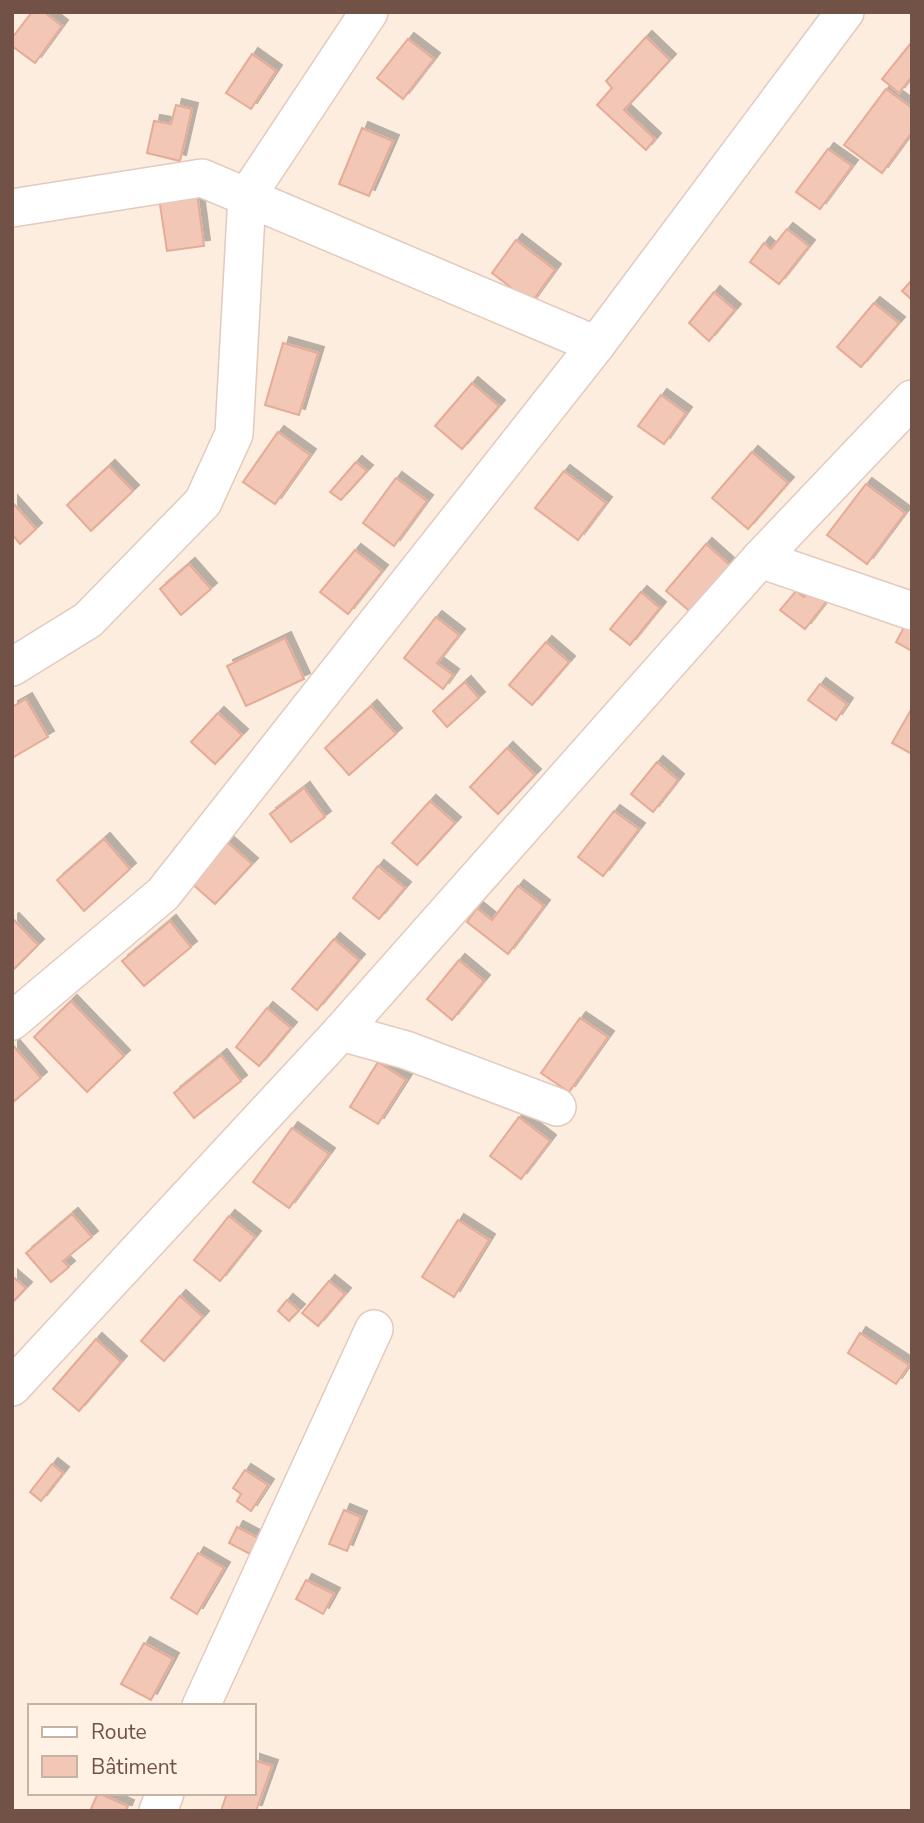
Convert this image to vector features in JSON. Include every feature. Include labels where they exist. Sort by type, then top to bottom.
[{"type":"street","points":[[12,667],[88,620],[203,502],[234,434],[247,196],[369,12]]},
{"type":"street","points":[[12,1021],[163,894],[596,345],[845,12]]},
{"type":"street","points":[[12,208],[202,178],[596,345]]},
{"type":"street","points":[[12,1387],[341,1032],[760,559],[912,398]]},
{"type":"street","points":[[760,559],[912,611]]},
{"type":"street","points":[[341,1032],[406,1050],[556,1107]]},
{"type":"street","points":[[202,1704],[374,1329]]},
{"type":"building","points":[[32,12],[44,12],[62,26],[35,63],[12,46],[12,38]]},
{"type":"building","points":[[646,37],[670,60],[624,110],[655,139],[646,150],[597,105],[612,88],[606,81]]},
{"type":"building","points":[[408,39],[434,59],[403,99],[377,78]]},
{"type":"building","points":[[911,43],[912,76],[899,93],[882,79]]},
{"type":"building","points":[[252,54],[276,71],[251,109],[226,93]]},
{"type":"building","points":[[886,89],[912,108],[912,132],[882,173],[844,145]]},
{"type":"building","points":[[176,105],[192,109],[180,161],[147,153],[154,121],[171,124]]},
{"type":"building","points":[[362,128],[393,141],[369,196],[339,184]]},
{"type":"building","points":[[828,149],[852,166],[820,209],[796,192]]},
{"type":"building","points":[[197,193],[204,246],[167,251],[159,198]]},
{"type":"building","points":[[787,229],[809,246],[779,284],[750,262],[764,243],[771,249]]},
{"type":"building","points":[[516,240],[555,270],[531,303],[492,273]]},
{"type":"building","points":[[912,280],[912,300],[902,291]]},
{"type":"building","points":[[714,292],[735,310],[709,341],[689,323]]},
{"type":"building","points":[[874,303],[899,323],[861,367],[837,347]]},
{"type":"building","points":[[283,343],[318,353],[299,415],[265,405]]},
{"type":"building","points":[[472,383],[499,406],[462,449],[435,426]]},
{"type":"building","points":[[661,395],[686,413],[664,444],[638,426]]},
{"type":"building","points":[[278,432],[310,455],[275,504],[243,482]]},
{"type":"building","points":[[752,452],[788,483],[748,529],[712,498]]},
{"type":"building","points":[[356,462],[367,471],[341,500],[330,492]]},
{"type":"building","points":[[109,466],[133,491],[91,531],[67,505]]},
{"type":"building","points":[[564,471],[606,503],[578,540],[535,508]]},
{"type":"building","points":[[396,478],[427,501],[394,546],[363,523]]},
{"type":"building","points":[[866,484],[905,513],[867,564],[827,535]]},
{"type":"building","points":[[12,502],[36,529],[20,544],[12,534]]},
{"type":"building","points":[[706,544],[732,567],[693,614],[666,591]]},
{"type":"building","points":[[355,550],[382,571],[348,614],[320,592]]},
{"type":"building","points":[[189,564],[211,589],[181,615],[160,589]]},
{"type":"building","points":[[813,586],[829,598],[805,629],[780,610],[796,591],[804,597]]},
{"type":"building","points":[[641,592],[660,608],[630,645],[610,629]]},
{"type":"building","points":[[436,617],[459,635],[437,663],[453,675],[443,689],[404,658]]},
{"type":"building","points":[[908,620],[912,622],[912,651],[896,642]]},
{"type":"building","points":[[285,638],[304,679],[246,706],[227,666]]},
{"type":"building","points":[[546,642],[569,662],[532,705],[509,685]]},
{"type":"building","points":[[465,682],[479,698],[447,727],[433,711]]},
{"type":"building","points":[[820,684],[847,704],[836,720],[808,700]]},
{"type":"building","points":[[26,699],[48,737],[12,758],[12,707]]},
{"type":"building","points":[[371,706],[396,734],[349,775],[325,748]]},
{"type":"building","points":[[912,708],[912,754],[892,743]]},
{"type":"building","points":[[218,713],[242,735],[215,764],[191,742]]},
{"type":"building","points":[[507,748],[535,775],[498,814],[470,787]]},
{"type":"building","points":[[657,762],[678,780],[653,812],[631,794]]},
{"type":"building","points":[[304,788],[325,817],[291,842],[270,814]]},
{"type":"building","points":[[430,801],[455,823],[417,865],[392,843]]},
{"type":"building","points":[[614,811],[639,829],[603,876],[578,857]]},
{"type":"building","points":[[104,839],[130,869],[84,911],[57,880]]},
{"type":"building","points":[[227,842],[252,864],[215,904],[190,882]]},
{"type":"building","points":[[378,866],[405,888],[379,919],[353,898]]},
{"type":"building","points":[[518,886],[544,906],[508,954],[467,922],[477,908],[492,920]]},
{"type":"building","points":[[12,920],[38,945],[12,971]]},
{"type":"building","points":[[170,921],[191,947],[144,986],[122,961]]},
{"type":"building","points":[[334,939],[359,960],[317,1010],[292,989]]},
{"type":"building","points":[[459,960],[484,981],[452,1020],[427,999]]},
{"type":"building","points":[[71,1001],[124,1056],[87,1092],[34,1037]]},
{"type":"building","points":[[267,1008],[291,1028],[259,1066],[236,1047]]},
{"type":"building","points":[[580,1018],[608,1037],[569,1092],[541,1073]]},
{"type":"building","points":[[12,1044],[41,1078],[12,1103]]},
{"type":"building","points":[[221,1055],[241,1081],[194,1118],[174,1093]]},
{"type":"building","points":[[378,1062],[406,1080],[378,1124],[350,1107]]},
{"type":"building","points":[[519,1117],[550,1141],[521,1179],[490,1156]]},
{"type":"building","points":[[292,1128],[329,1154],[289,1208],[253,1182]]},
{"type":"building","points":[[72,1214],[92,1237],[63,1261],[69,1267],[51,1282],[26,1253]]},
{"type":"building","points":[[229,1216],[255,1237],[220,1281],[194,1260]]},
{"type":"building","points":[[458,1220],[489,1240],[454,1297],[422,1277]]},
{"type":"building","points":[[12,1276],[26,1288],[12,1303]]},
{"type":"building","points":[[329,1281],[345,1294],[318,1326],[302,1313]]},
{"type":"building","points":[[180,1296],[203,1317],[164,1361],[141,1341]]},
{"type":"building","points":[[287,1300],[299,1310],[289,1321],[278,1311]]},
{"type":"building","points":[[860,1333],[909,1365],[896,1384],[848,1353]]},
{"type":"building","points":[[96,1339],[121,1362],[79,1411],[53,1389]]},
{"type":"building","points":[[52,1464],[63,1473],[41,1501],[30,1492]]},
{"type":"building","points":[[245,1470],[268,1485],[251,1511],[237,1501],[241,1494],[233,1488]]},
{"type":"building","points":[[344,1510],[361,1517],[347,1551],[329,1544]]},
{"type":"building","points":[[237,1527],[258,1538],[250,1554],[229,1543]]},
{"type":"building","points":[[198,1553],[224,1568],[197,1614],[171,1598]]},
{"type":"building","points":[[306,1580],[334,1594],[323,1614],[296,1599]]},
{"type":"building","points":[[144,1643],[173,1659],[151,1700],[121,1684]]},
{"type":"building","points":[[256,1761],[272,1766],[256,1811],[221,1811],[226,1795],[256,1795]]},
{"type":"building","points":[[97,1795],[128,1806],[126,1811],[90,1811]]}]
